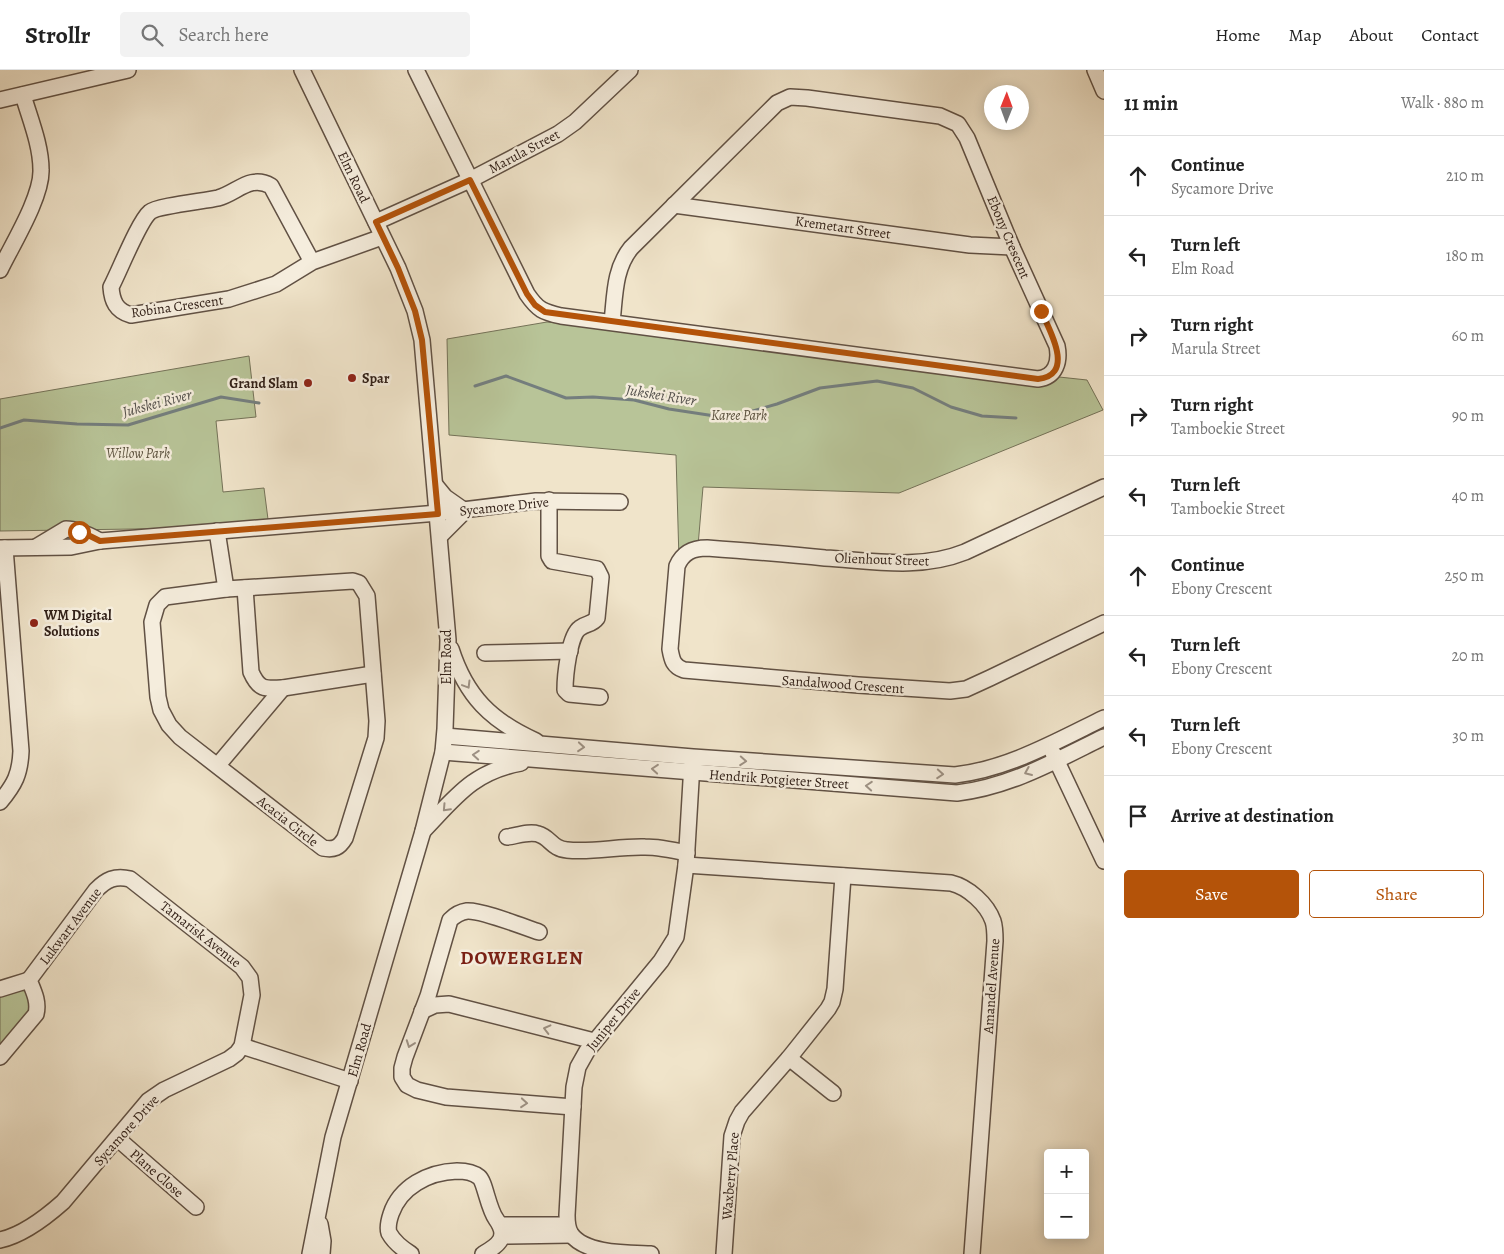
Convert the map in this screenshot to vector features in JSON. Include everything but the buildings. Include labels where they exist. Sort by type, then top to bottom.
[{"type":"street","points":[[0,100],[128,70]]},
{"type":"street","name":"Elm Road","points":[[302,70],[398,268],[415,311],[422,340],[448,640],[443,752],[423,831],[333,1137],[318,1215],[323,1241],[322,1254]]},
{"type":"street","points":[[416,70],[527,294],[535,305],[545,312],[612,322]]},
{"type":"street","name":"Marula Street","points":[[376,222],[470,180],[567,128],[630,70]]},
{"type":"street","points":[[1095,70],[1104,91]]},
{"type":"street","points":[[0,270],[35,199],[40,182],[41,169],[38,150],[23,95]]},
{"type":"street","name":"Ebony Crescent","points":[[790,97],[940,116],[958,124],[967,138],[1012,247],[1057,346],[1058,356],[1055,369],[1043,378],[980,372],[612,322],[617,274],[624,257],[674,205],[777,103],[790,97]]},
{"type":"street","name":"Robina Crescent","points":[[312,262],[270,186],[264,182],[255,182],[221,198],[152,210],[143,221],[111,287],[112,298],[114,305],[123,313],[130,315],[229,299],[276,284],[312,262],[382,236]]},
{"type":"street","name":"Kremetart Street","points":[[674,205],[970,245],[1012,247]]},
{"type":"street","points":[[436,486],[445,497],[465,510],[440,536]]},
{"type":"street","name":"Olienhout Street","points":[[680,561],[689,551],[701,548],[897,563],[938,561],[965,552],[1104,487]]},
{"type":"street","points":[[549,500],[549,556],[552,561],[559,564],[590,567],[597,569],[600,574],[597,618],[594,622],[577,631],[570,651],[565,687],[567,694],[600,698]]},
{"type":"street","name":"Sycamore Drive","points":[[2,548],[71,547],[100,541],[438,514],[549,500],[620,502]]},
{"type":"street","points":[[217,531],[226,589]]},
{"type":"street","points":[[0,802],[17,778],[21,767],[2,548]]},
{"type":"street","name":"Sandalwood Crescent","points":[[680,561],[676,577],[670,649],[674,665],[684,670],[950,691],[966,688],[990,678],[1104,623]]},
{"type":"street","name":"Acacia Circle","points":[[339,582],[359,583],[367,596],[377,722],[376,738],[345,838],[333,850],[322,848],[180,737],[169,725],[161,710],[152,622],[157,605],[165,597],[226,589],[339,582]]},
{"type":"street","points":[[246,588],[251,672],[255,682],[270,688],[283,688],[373,674]]},
{"type":"street","points":[[448,640],[463,679],[482,705],[501,722],[524,736],[543,744]]},
{"type":"street","points":[[485,653],[570,651]]},
{"type":"street","points":[[218,765],[283,688]]},
{"type":"street","name":"Hendrik Potgieter Street","points":[[445,736],[693,757],[955,775],[994,768],[1104,718]]},
{"type":"street","name":"Hendrik Potgieter Street","points":[[443,752],[958,793],[976,791],[998,785],[1057,760],[1104,737]]},
{"type":"street","points":[[1049,744],[1099,839],[1104,861]]},
{"type":"street","name":"Juniper Drive","points":[[574,1239],[567,1215],[573,1107],[578,1067],[594,1041],[661,961],[676,937],[686,859],[693,757]]},
{"type":"street","points":[[423,831],[458,794],[478,778],[508,765],[549,760]]},
{"type":"street","name":"Amandel Avenue","points":[[507,837],[533,833],[539,834],[556,848],[570,851],[643,846],[655,847],[686,859],[843,876],[958,885],[975,897],[988,912],[993,922],[995,941],[972,1254]]},
{"type":"street","name":"Waxberry Place","points":[[724,1254],[734,1126],[742,1112],[789,1058],[832,1002],[835,989],[843,876]]},
{"type":"street","name":"Lukwart Avenue","points":[[29,980],[96,890],[102,883],[115,877]]},
{"type":"street","name":"Tamarisk Avenue","points":[[115,877],[130,878],[247,972],[252,986],[252,995],[242,1046]]},
{"type":"street","points":[[539,932],[480,913],[468,911],[454,915],[450,920],[432,982],[402,1068],[402,1076],[407,1085],[417,1090],[446,1097],[573,1107]]},
{"type":"street","points":[[0,989],[29,980],[36,998],[37,1008],[36,1014],[0,1056]]},
{"type":"street","points":[[432,982],[438,994],[450,1004]]},
{"type":"street","points":[[422,1011],[435,1005],[450,1004],[594,1041]]},
{"type":"street","points":[[242,1046],[350,1081]]},
{"type":"street","name":"Sycamore Drive","points":[[0,1240],[12,1237],[52,1212],[63,1202],[118,1139],[148,1101],[164,1090],[229,1059],[242,1046]]},
{"type":"street","points":[[789,1058],[832,1093]]},
{"type":"street","name":"Plane Close","points":[[118,1139],[196,1207]]},
{"type":"street","points":[[411,1254],[395,1241],[389,1232],[388,1223],[395,1202],[424,1177],[448,1171],[461,1171],[475,1174],[481,1178],[491,1211],[501,1231],[497,1245],[483,1254]]},
{"type":"street","points":[[310,1254],[318,1215]]},
{"type":"street","points":[[501,1231],[574,1239],[593,1250],[651,1254]]},
{"type":"green space","name":"Karee Park","points":[[547,322],[1087,380],[1103,410],[899,493],[703,487],[698,546],[679,560],[676,455],[449,435],[447,339]]},
{"type":"green space","name":"Willow Park","points":[[249,356],[256,417],[216,421],[223,492],[264,488],[269,527],[0,531],[0,399]]},
{"type":"green space","points":[[17,990],[25,991],[30,997],[32,1010],[0,1048],[0,995]]},
{"type":"waterway","name":"Jukskei River","points":[[475,386],[506,376],[566,398],[593,397],[634,400],[669,409],[728,418],[777,404],[820,388],[877,381],[913,388],[951,407],[982,416],[1016,418]]},
{"type":"waterway","name":"Jukskei River","points":[[0,428],[24,420],[128,425],[221,397],[259,403]]},
{"type":"place","name":"Spar","points":[[352,378]]},
{"type":"place","name":"Grand Slam","points":[[308,383]]},
{"type":"place","name":"WM Digital Solutions","points":[[34,623]]},
{"type":"district","name":"DOWERGLEN","points":[[522,957]]},
{"type":"route","points":[[79,532],[100,541],[438,514],[422,340],[415,311],[398,268],[376,222],[470,180],[527,294],[535,305],[545,312],[561,316],[1038,379],[1051,374],[1058,363],[1057,346],[1041,311]]}]
